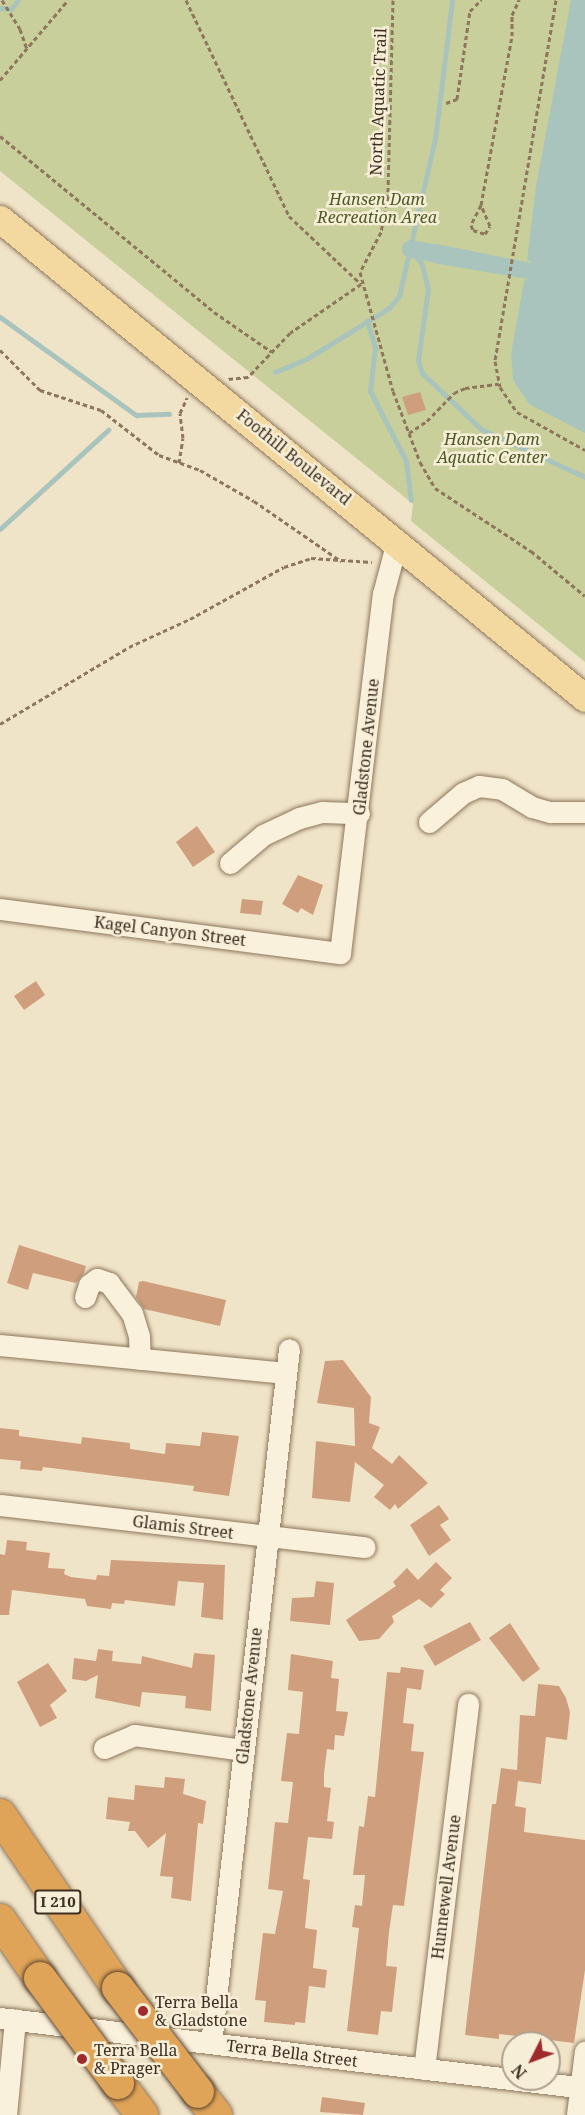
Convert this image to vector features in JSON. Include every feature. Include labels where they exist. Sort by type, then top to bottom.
[{"type":"highway","name":"I 210","points":[[0,1815],[118,1988],[207,2103]]},
{"type":"highway","points":[[0,1920],[40,1978],[142,2115]]},
{"type":"main road","name":"Foothill Boulevard","points":[[0,219],[397,541],[585,698]]},
{"type":"street","name":"Gladstone Avenue","points":[[340,953],[359,813],[383,594],[397,541]]},
{"type":"street","points":[[429,822],[464,793],[479,786],[502,789],[532,807],[550,812],[585,812]]},
{"type":"street","points":[[230,863],[263,835],[299,818],[322,812],[359,813]]},
{"type":"street","name":"Kagel Canyon Street","points":[[0,909],[340,953]]},
{"type":"street","points":[[85,1297],[89,1285],[97,1279],[110,1283],[132,1313],[139,1336],[140,1359]]},
{"type":"street","points":[[0,1345],[286,1373]]},
{"type":"street","name":"Gladstone Avenue","points":[[211,2043],[289,1349]]},
{"type":"street","name":"Glamis Street","points":[[0,1505],[365,1547]]},
{"type":"street","name":"Hunnewell Avenue","points":[[424,2069],[468,1704]]},
{"type":"street","points":[[104,1748],[134,1735],[244,1750]]},
{"type":"street","points":[[8,2018],[8,2106],[22,2115]]},
{"type":"street","name":"Terra Bella Street","points":[[8,2018],[583,2088]]},
{"type":"street","points":[[577,2115],[583,2088],[585,2051]]},
{"type":"path","points":[[2,0],[20,29],[27,49]]},
{"type":"path","points":[[0,80],[68,0]]},
{"type":"path","points":[[186,0],[289,216],[361,284],[377,323],[393,391],[409,433],[435,488],[531,551],[585,596]]},
{"type":"path","name":"North Aquatic Trail","points":[[361,284],[360,272],[381,232],[388,196],[393,0]]},
{"type":"path","points":[[446,103],[457,99],[470,11],[481,0]]},
{"type":"path","points":[[481,205],[490,226],[485,234],[473,231],[471,225],[481,205],[512,36],[512,15],[519,0]]},
{"type":"path","points":[[556,0],[496,346],[499,384],[509,404],[527,420],[585,450]]},
{"type":"path","points":[[0,136],[214,312],[272,352]]},
{"type":"path","points":[[179,463],[183,438],[180,413],[183,402],[200,381],[248,377],[313,315],[361,284]]},
{"type":"path","points":[[0,350],[40,390],[101,410],[159,455],[254,501],[309,543],[343,562]]},
{"type":"path","points":[[409,433],[427,421],[454,393],[465,388],[499,384]]},
{"type":"path","points":[[0,724],[129,648],[190,619],[284,567],[311,558],[343,562],[375,562],[397,541]]},
{"type":"green space","name":"Hansen Dam Recreation Area","points":[[0,0],[585,0],[585,662],[411,521],[413,504],[0,171]]},
{"type":"water","points":[[571,0],[585,0],[585,433],[529,404],[513,380],[511,354],[524,281],[528,279],[433,263],[436,244],[532,263],[527,260],[536,186]]},
{"type":"building","points":[[420,392],[426,410],[408,415],[402,397]]},
{"type":"building","points":[[197,826],[215,852],[193,867],[176,842]]},
{"type":"building","points":[[298,875],[323,885],[313,915],[301,908],[298,913],[282,904]]},
{"type":"building","points":[[242,899],[263,901],[261,915],[240,913]]},
{"type":"building","points":[[36,981],[45,995],[24,1010],[14,996]]},
{"type":"building","points":[[19,1245],[86,1266],[84,1273],[76,1283],[33,1273],[28,1290],[7,1283]]},
{"type":"building","points":[[139,1282],[226,1300],[220,1326],[144,1309],[136,1297]]},
{"type":"building","points":[[343,1360],[371,1397],[369,1423],[380,1427],[372,1448],[392,1464],[399,1455],[428,1483],[398,1509],[395,1504],[390,1510],[374,1497],[384,1485],[355,1462],[350,1502],[312,1498],[316,1441],[355,1446],[354,1408],[317,1403],[325,1361]]},
{"type":"building","points":[[0,1428],[19,1430],[19,1436],[81,1444],[82,1437],[130,1443],[130,1449],[165,1454],[166,1443],[200,1446],[202,1432],[239,1436],[229,1496],[193,1491],[194,1486],[43,1467],[42,1471],[20,1469],[21,1461],[0,1459]]},
{"type":"building","points":[[439,1505],[449,1519],[440,1525],[451,1540],[429,1556],[410,1525]]},
{"type":"building","points":[[7,1540],[27,1542],[26,1550],[50,1553],[48,1568],[65,1569],[64,1574],[71,1577],[96,1580],[97,1575],[109,1576],[111,1560],[225,1565],[223,1620],[201,1617],[204,1583],[178,1581],[175,1606],[125,1600],[124,1604],[112,1603],[111,1609],[87,1606],[85,1599],[12,1590],[9,1615],[0,1615],[0,1554],[5,1555]]},
{"type":"building","points":[[436,1562],[452,1578],[440,1590],[445,1594],[431,1608],[419,1599],[392,1616],[394,1622],[379,1639],[359,1641],[346,1620],[396,1586],[393,1582],[407,1568],[418,1580]]},
{"type":"building","points":[[316,1581],[334,1583],[330,1625],[290,1621],[292,1598],[314,1597]]},
{"type":"building","points":[[470,1622],[481,1640],[435,1666],[423,1646]]},
{"type":"building","points":[[510,1623],[540,1669],[523,1682],[489,1638]]},
{"type":"building","points":[[98,1649],[113,1651],[112,1661],[141,1664],[142,1656],[192,1668],[194,1653],[215,1655],[211,1711],[185,1708],[186,1696],[142,1692],[140,1707],[95,1698],[98,1675],[86,1681],[72,1679],[74,1658],[96,1661]]},
{"type":"building","points":[[291,1654],[333,1661],[331,1678],[339,1679],[336,1711],[348,1712],[344,1736],[335,1735],[334,1750],[327,1749],[324,1787],[331,1788],[327,1821],[334,1822],[332,1839],[308,1837],[303,1879],[310,1880],[305,1928],[317,1930],[313,1968],[327,1970],[325,1988],[309,1986],[305,2023],[295,2022],[295,2025],[264,2022],[266,2001],[255,2000],[263,1933],[275,1934],[283,1891],[268,1889],[275,1822],[288,1823],[293,1782],[281,1781],[287,1733],[299,1734],[303,1692],[288,1690]]},
{"type":"building","points":[[48,1663],[67,1691],[50,1705],[57,1718],[40,1727],[17,1682]]},
{"type":"building","points":[[401,1667],[424,1670],[421,1690],[407,1688],[403,1723],[414,1724],[411,1751],[424,1752],[404,1906],[393,1905],[389,1932],[386,1966],[397,1967],[392,2012],[381,2011],[378,2035],[347,2031],[359,1928],[352,1927],[355,1905],[362,1906],[365,1875],[353,1875],[359,1826],[364,1827],[368,1796],[375,1797],[387,1672],[400,1673]]},
{"type":"building","points":[[538,1684],[559,1686],[570,1712],[567,1740],[546,1737],[541,1784],[518,1781],[515,1806],[526,1808],[524,1832],[585,1840],[585,1970],[574,2043],[561,2041],[561,2031],[501,2031],[499,2039],[465,2035],[492,1804],[496,1804],[501,1768],[517,1770],[520,1715],[535,1716]]},
{"type":"building","points":[[165,1777],[185,1779],[183,1794],[206,1801],[203,1824],[198,1823],[191,1901],[171,1898],[173,1877],[160,1876],[166,1833],[148,1848],[135,1831],[128,1831],[130,1822],[106,1819],[108,1797],[134,1800],[135,1785],[164,1788]]},
{"type":"building","points":[[322,2097],[365,2103],[363,2115],[320,2112]]},
{"type":"waterway","points":[[0,8],[11,9],[18,0]]},
{"type":"waterway","points":[[275,372],[308,358],[389,308],[399,296],[435,139],[452,0]]},
{"type":"waterway","points":[[411,249],[422,265],[428,289],[418,360],[422,373],[481,429],[585,477]]},
{"type":"waterway","points":[[411,249],[459,258]]},
{"type":"waterway","points":[[0,317],[136,415],[169,414]]},
{"type":"waterway","points":[[367,321],[375,348],[370,391],[406,461],[411,500]]},
{"type":"waterway","points":[[0,529],[108,430]]},
{"type":"place","name":"Terra Bella & Gladstone","points":[[143,2011]]},
{"type":"place","name":"Terra Bella & Prager","points":[[82,2059]]},
{"type":"park label","name":"Hansen Dam Aquatic Center","points":[[492,448]]}]
